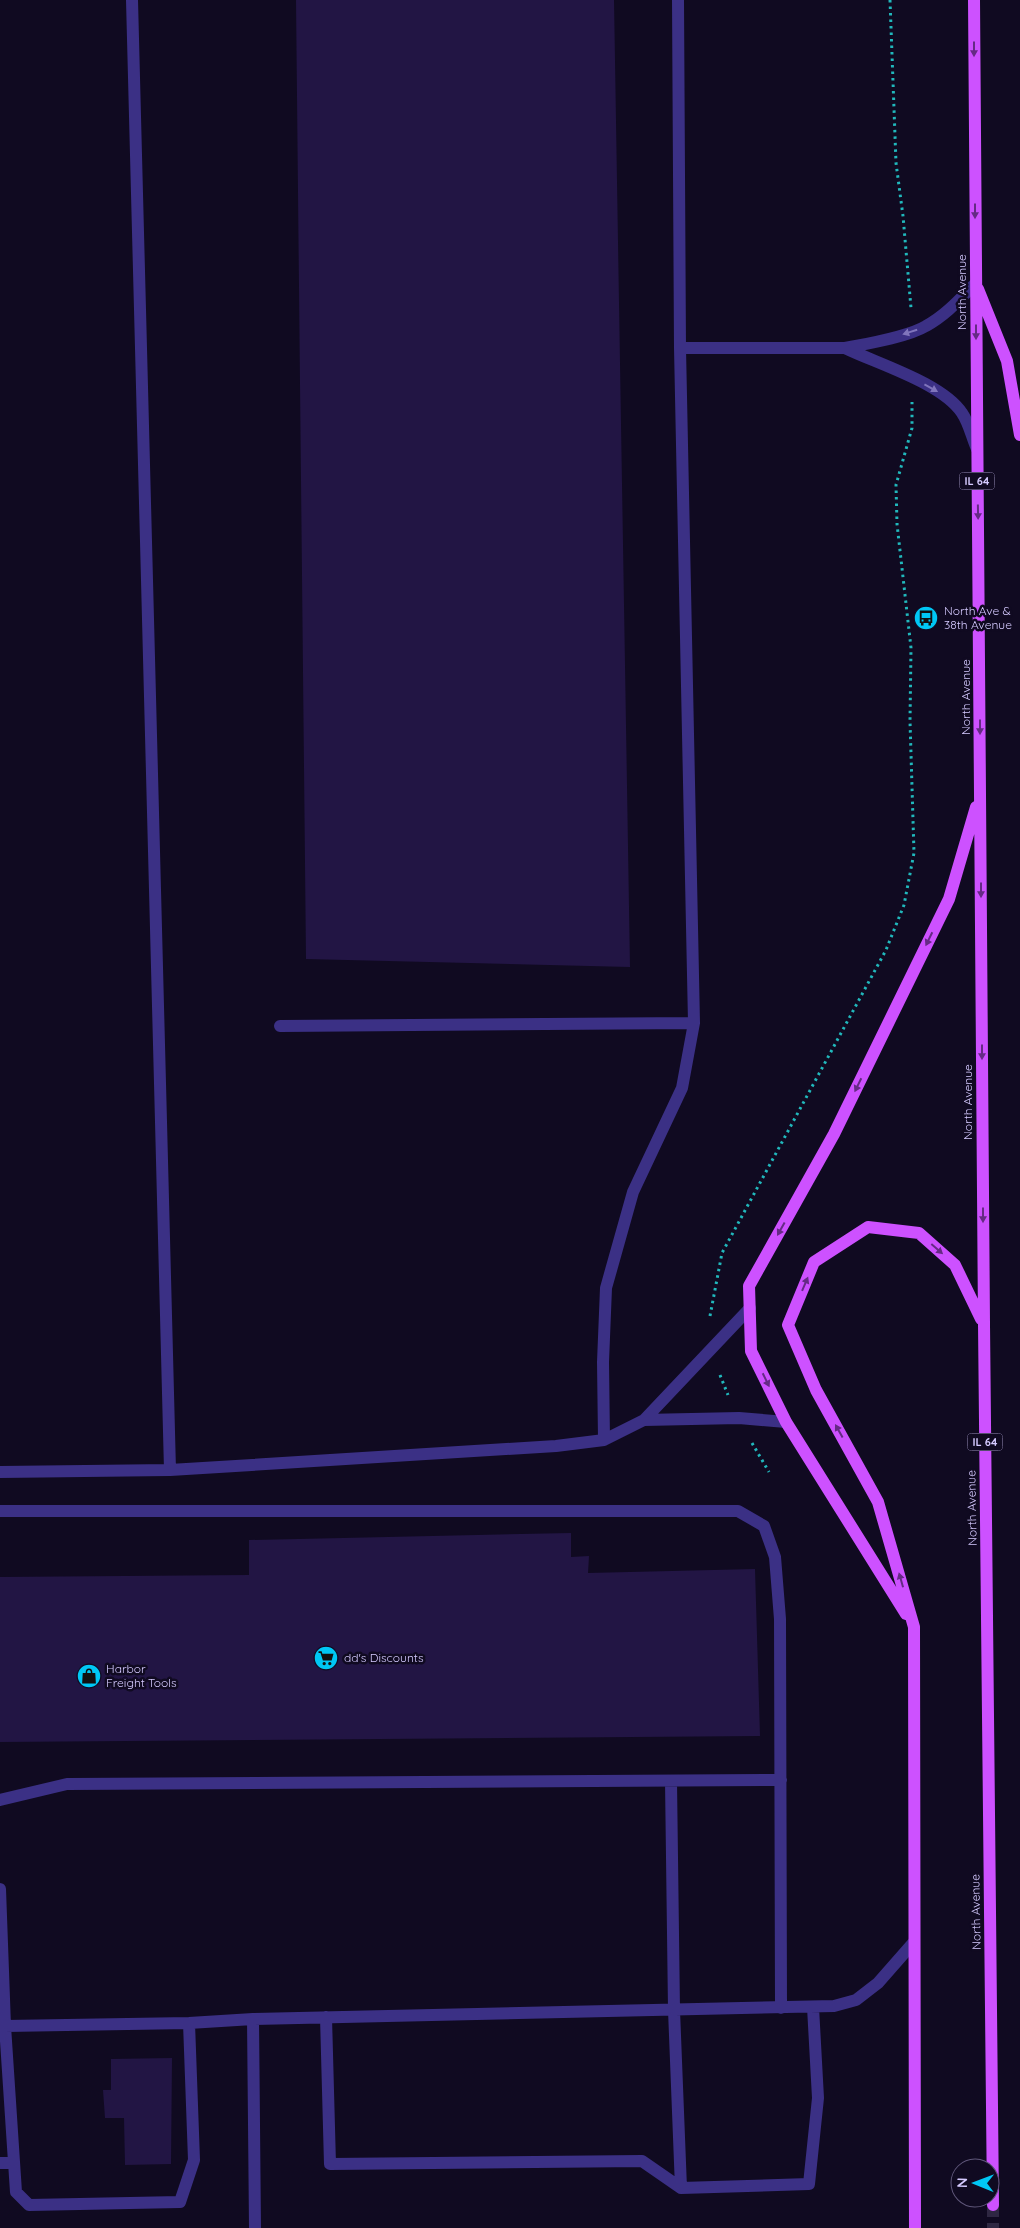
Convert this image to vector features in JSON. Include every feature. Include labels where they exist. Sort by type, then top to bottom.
[{"type":"main road","name":"North Avenue","points":[[974,0],[993,2158]]},
{"type":"main road","points":[[976,283],[1006,361],[1020,435]]},
{"type":"main road","points":[[914,1627],[786,1422],[752,1351],[749,1286],[834,1134],[949,899],[980,795]]},
{"type":"main road","points":[[915,2228],[914,1627],[878,1502],[816,1390],[788,1325],[814,1262],[868,1227],[919,1233],[955,1265],[984,1324]]},
{"type":"lane","points":[[132,0],[170,1470]]},
{"type":"lane","points":[[604,1440],[603,1362],[606,1288],[633,1192],[682,1088],[694,1023],[680,348],[678,0]]},
{"type":"lane","points":[[680,348],[844,348],[875,343],[925,327],[947,312],[976,283]]},
{"type":"lane","points":[[844,348],[917,380],[951,399],[963,414],[977,449]]},
{"type":"lane","points":[[280,1026],[694,1023]]},
{"type":"lane","points":[[0,1472],[170,1470],[556,1446],[604,1440],[644,1420],[750,1308]]},
{"type":"lane","points":[[644,1420],[739,1418],[786,1422]]},
{"type":"lane","points":[[0,1511],[738,1511],[764,1526],[775,1557],[780,1619],[781,2008]]},
{"type":"lane","points":[[0,1800],[67,1784],[781,1780]]},
{"type":"lane","points":[[671,1781],[674,2010],[681,2188]]},
{"type":"lane","points":[[0,1889],[5,2026],[16,2192],[29,2205],[180,2202],[194,2160],[189,2023]]},
{"type":"lane","points":[[5,2026],[834,2006],[856,2000],[878,1983],[914,1942]]},
{"type":"lane","points":[[326,2017],[330,2164],[642,2161],[681,2188],[809,2184],[818,2098],[813,2007]]},
{"type":"lane","points":[[253,2019],[255,2228]]},
{"type":"lane","points":[[0,2163],[14,2163]]},
{"type":"path","points":[[890,0],[896,163],[904,216],[911,310]]},
{"type":"path","points":[[709,1324],[722,1253],[886,950],[904,905],[914,853],[910,721],[912,648],[897,524],[896,486],[912,428],[912,393]]},
{"type":"path","points":[[717,1368],[731,1401]]},
{"type":"path","points":[[755,1448],[769,1472]]},
{"type":"building","points":[[296,0],[614,0],[630,967],[306,959]]},
{"type":"building","points":[[571,1533],[571,1557],[589,1556],[588,1573],[755,1569],[760,1736],[0,1742],[0,1577],[249,1575],[249,1540]]},
{"type":"building","points":[[172,2058],[171,2164],[125,2165],[124,2118],[105,2118],[103,2090],[111,2090],[111,2059]]},
{"type":"tunnel","points":[[993,2208],[993,2228]]},
{"type":"place","name":"North Ave & 38th Avenue","points":[[926,618]]},
{"type":"place","name":"dd's Discounts","points":[[326,1658]]},
{"type":"place","name":"Harbor Freight Tools","points":[[89,1676]]}]
